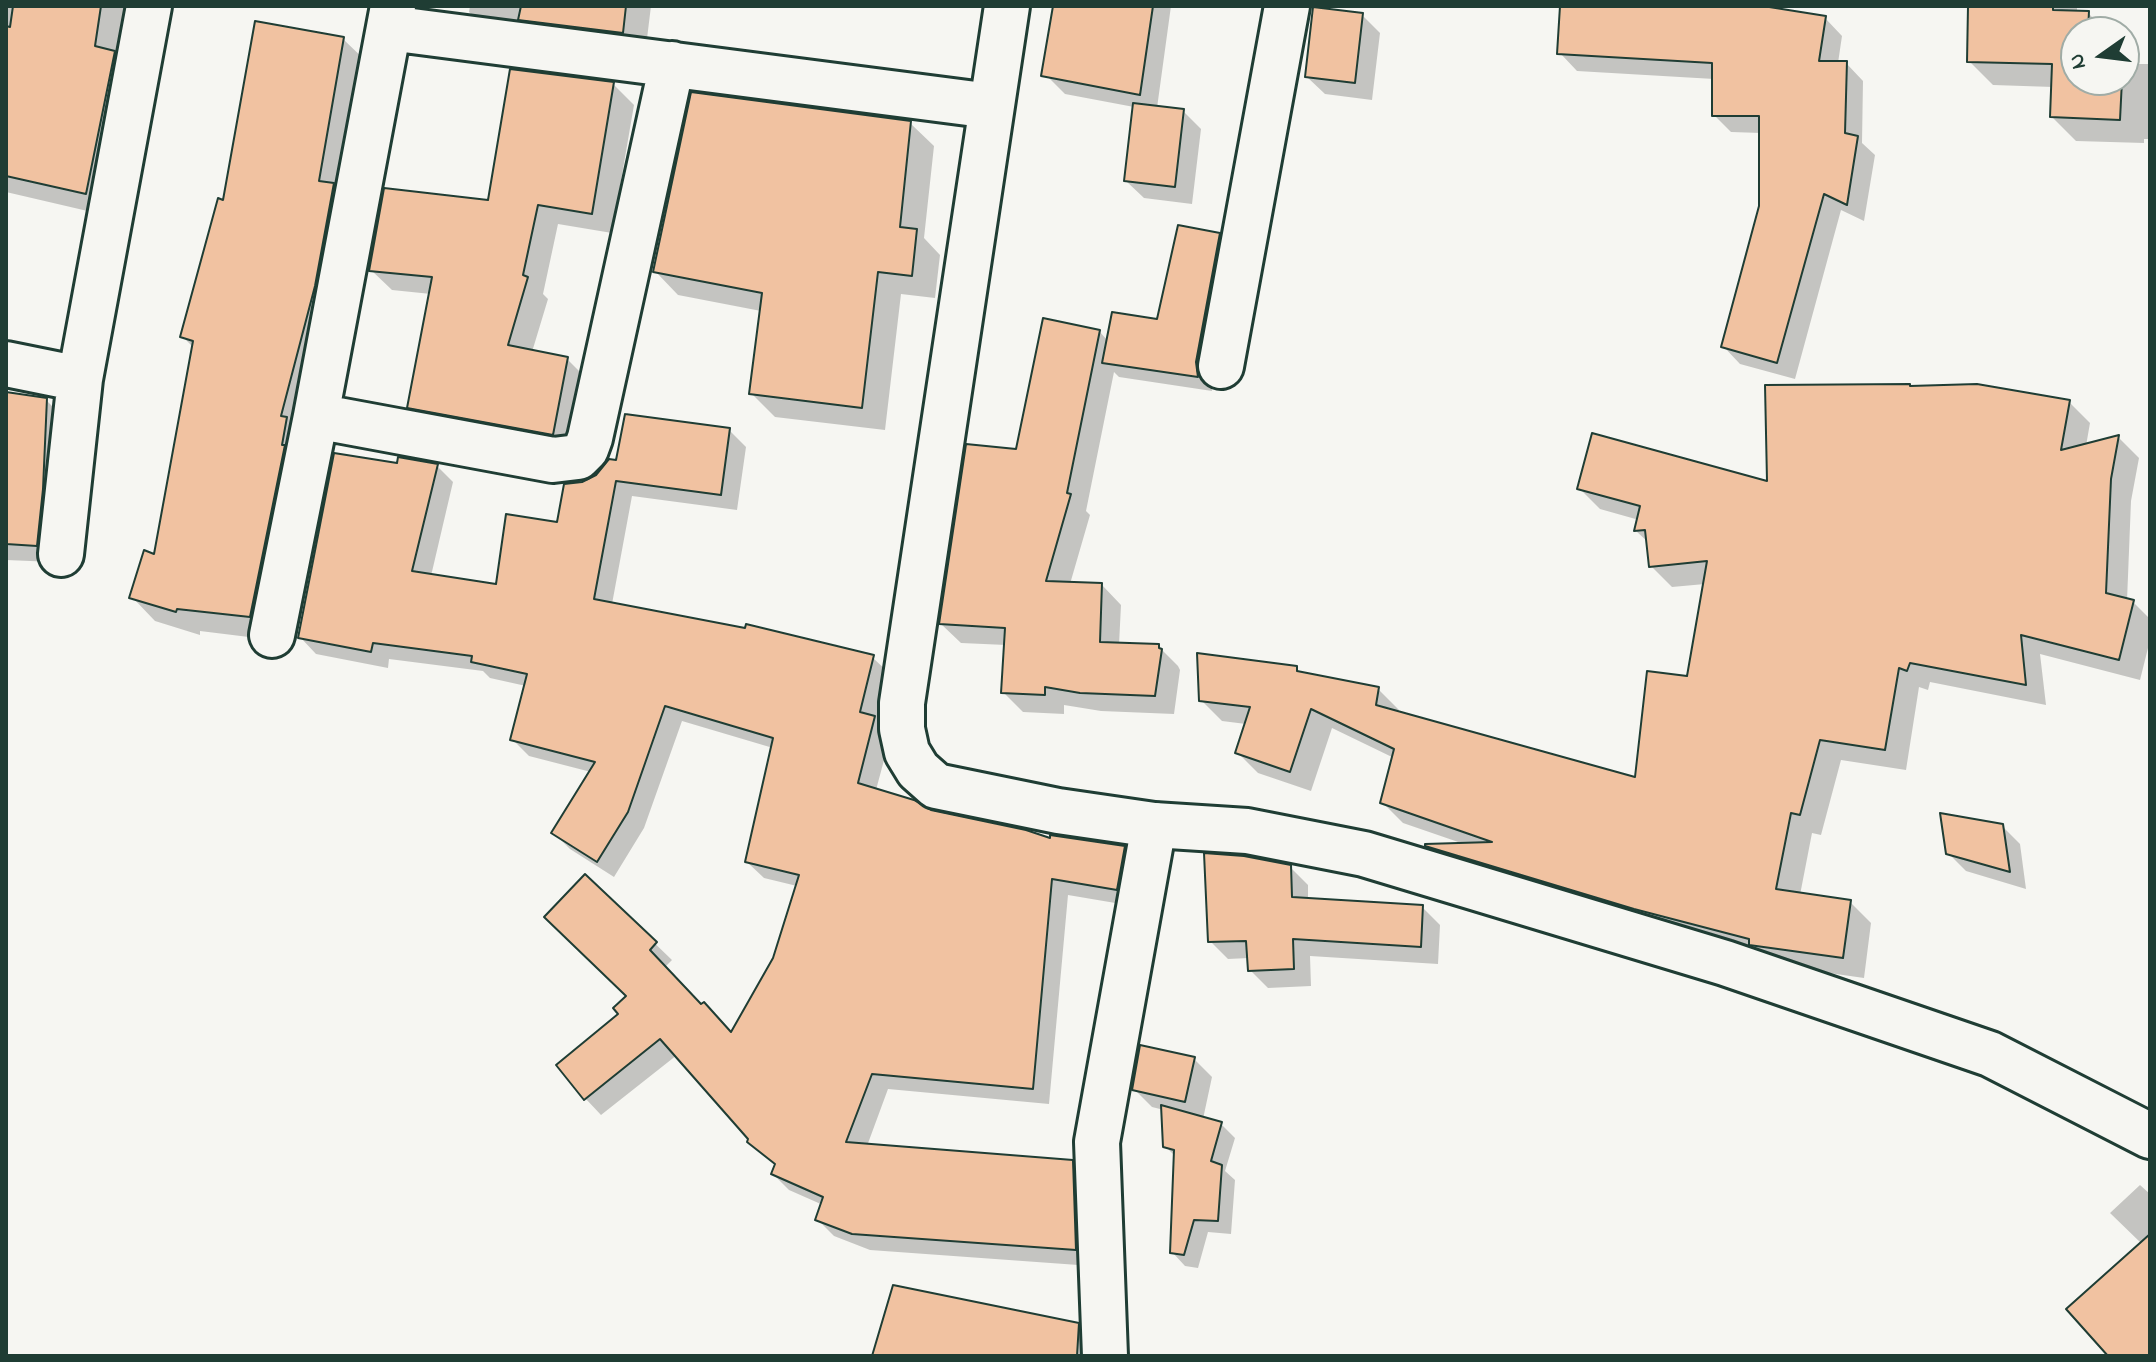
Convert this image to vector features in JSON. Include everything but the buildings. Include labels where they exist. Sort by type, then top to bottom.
[{"type":"street","points":[[61,554],[80,379],[149,6]]},
{"type":"street","points":[[1007,6],[902,703],[902,729],[907,752],[918,770],[936,786],[1058,811],[1154,825],[1247,831],[1364,854],[1725,963],[1990,1054],[2150,1136]]},
{"type":"street","points":[[1221,366],[1287,6]]},
{"type":"street","points":[[272,635],[391,17],[672,64],[991,106]]},
{"type":"street","points":[[316,416],[553,460],[578,457],[586,449],[590,438],[672,64]]},
{"type":"street","points":[[6,364],[80,379]]},
{"type":"street","points":[[1105,1356],[1097,1142],[1154,825]]}]
